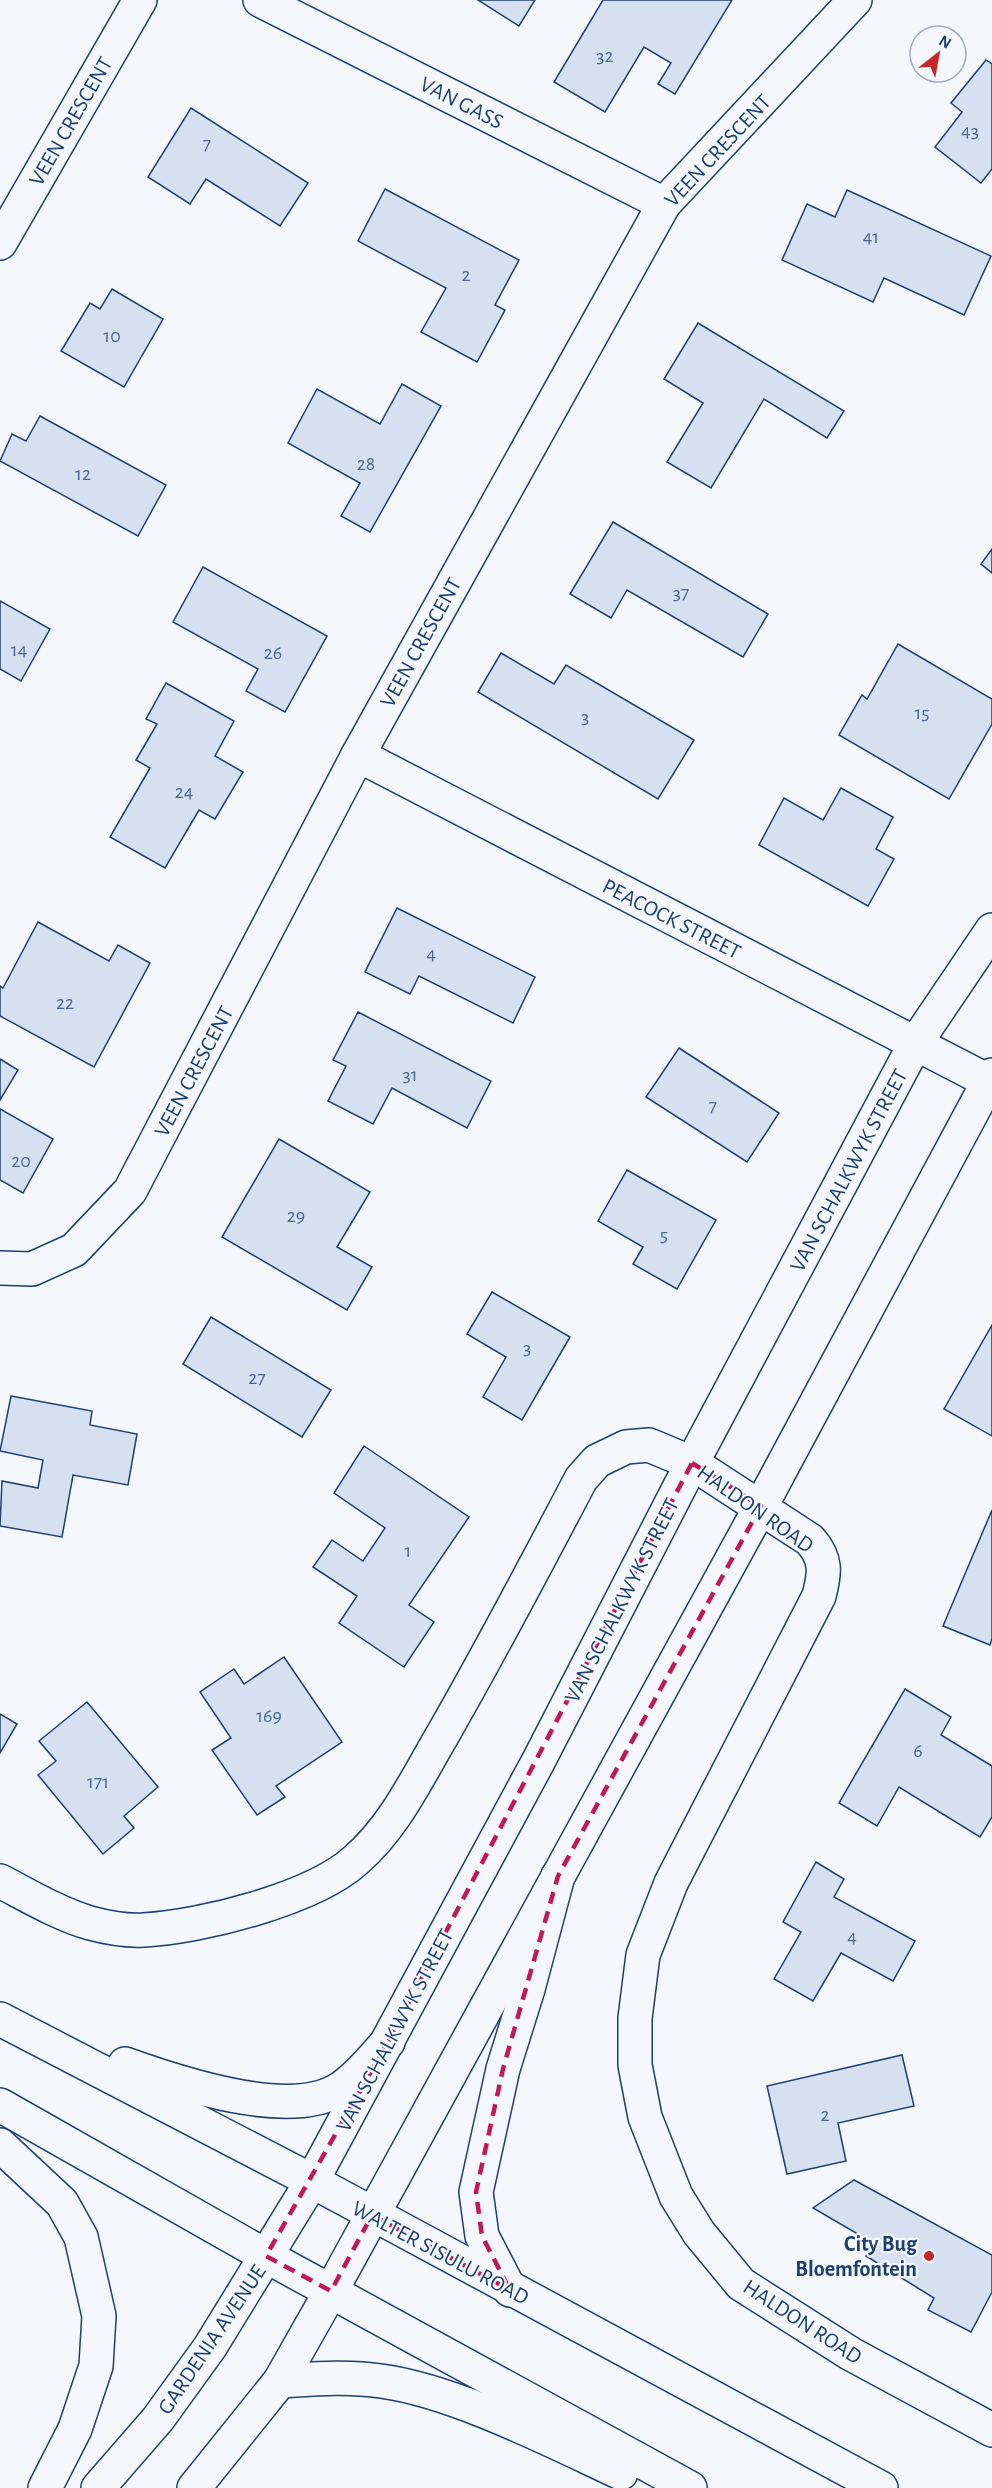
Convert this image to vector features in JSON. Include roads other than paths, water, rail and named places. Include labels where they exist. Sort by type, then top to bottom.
[{"type":"main road","name":"VEEN CRESCENT","points":[[0,243],[140,0]]},
{"type":"main road","name":"VAN GASS","points":[[260,0],[664,204]]},
{"type":"main road","name":"VEEN CRESCENT","points":[[0,1268],[32,1269],[74,1250],[130,1191],[358,754],[664,204],[855,0]]},
{"type":"main road","name":"PEACOCK STREET","points":[[358,754],[915,1044],[990,1078]]},
{"type":"main road","name":"VAN SCHALKWYK STREET","points":[[312,2181],[539,1760],[692,1462],[915,1044],[992,930]]},
{"type":"main road","points":[[194,2488],[280,2381],[331,2291],[760,1506],[990,1078]]},
{"type":"main road","name":"HALDON ROAD","points":[[0,1881],[91,1923],[142,1931],[196,1923],[250,1911],[305,1891],[355,1862],[386,1829],[415,1782],[476,1676],[581,1479],[597,1461],[626,1447],[650,1444],[692,1462],[810,1540],[820,1551],[826,1569],[819,1596],[671,1883],[643,1955],[634,2019],[635,2065],[645,2117],[675,2196],[699,2233],[741,2284],[851,2354],[992,2430]]},
{"type":"main road","points":[[510,2290],[482,2236],[476,2192],[503,2069],[528,1989],[558,1876]]},
{"type":"main road","points":[[0,2018],[166,2079],[241,2096],[295,2102],[320,2098],[349,2083],[388,2042]]},
{"type":"main road","name":"WALTER SISULU ROAD","points":[[0,2018],[312,2181],[510,2290],[881,2488]]},
{"type":"main road","points":[[0,2105],[266,2256],[690,2488]]},
{"type":"main road","points":[[0,2145],[62,2203],[81,2237],[99,2316],[96,2366],[75,2429],[45,2488]]},
{"type":"main road","name":"GARDENIA AVENUE","points":[[98,2488],[158,2419],[210,2347],[312,2181]]},
{"type":"main road","points":[[280,2381],[351,2378],[412,2386],[470,2407],[652,2488]]},
{"type":"place","name":"City Bug Bloemfontein","points":[[929,2256]]}]
